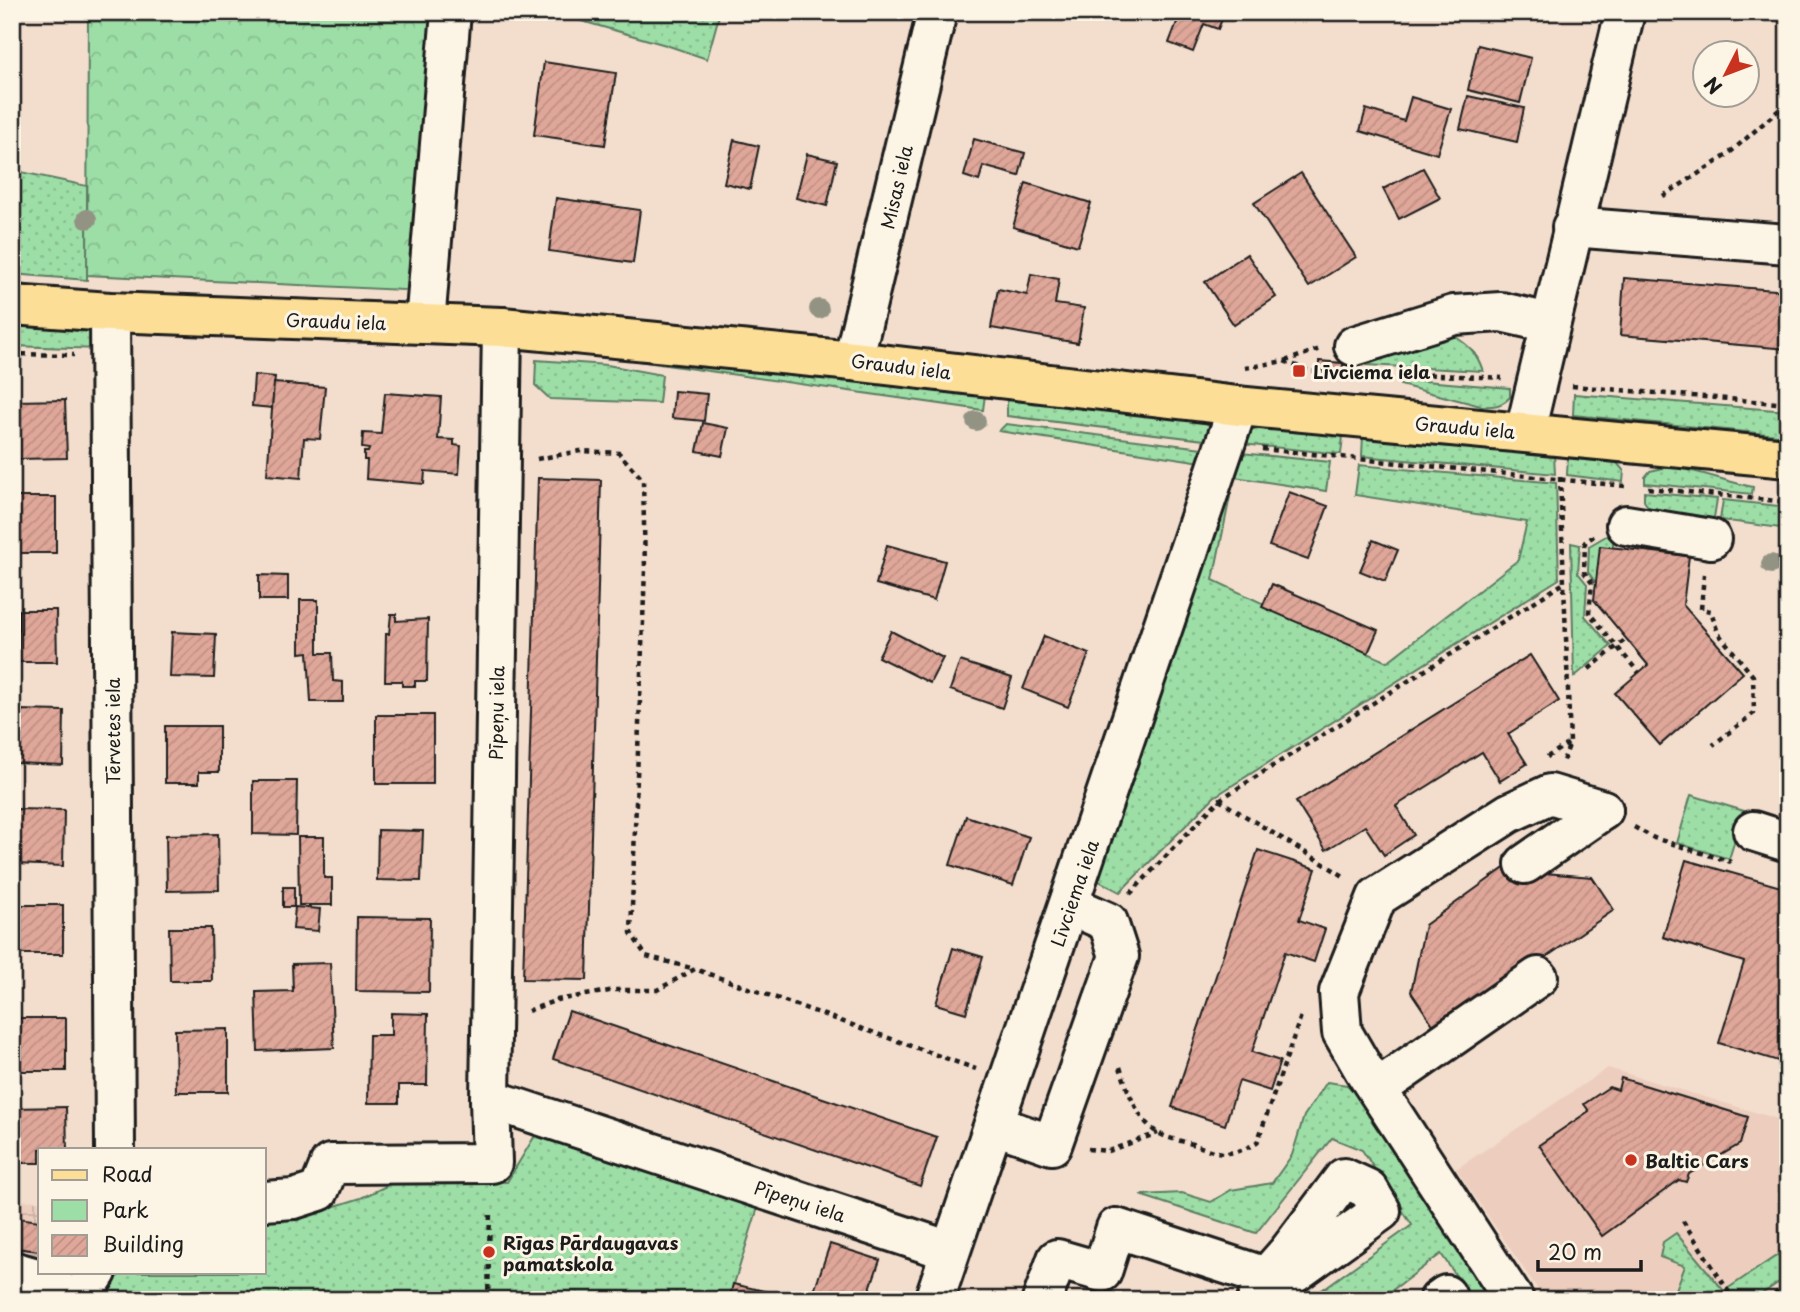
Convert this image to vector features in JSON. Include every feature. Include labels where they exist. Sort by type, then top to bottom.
[{"type":"main road","name":"Graudu iela","points":[[12,306],[502,327],[853,361],[1238,406],[1788,458]]},
{"type":"street","points":[[425,324],[451,12]]},
{"type":"street","name":"Misas iela","points":[[853,361],[937,12]]},
{"type":"street","points":[[1525,432],[1625,12]]},
{"type":"street","points":[[1572,227],[1788,244]]},
{"type":"street","name":"Tērvetes iela","points":[[110,312],[115,1148]]},
{"type":"street","points":[[1354,346],[1454,316],[1501,312],[1550,323]]},
{"type":"street","name":"Pīpeņu iela","points":[[266,1201],[294,1199],[319,1191],[330,1164],[492,1163],[490,1099],[502,327]]},
{"type":"street","name":"Līvciema iela","points":[[934,1300],[1238,406]]},
{"type":"street","points":[[1626,526],[1707,538]]},
{"type":"street","points":[[1514,1300],[1342,1032],[1339,992],[1377,897],[1509,813],[1550,794],[1603,810]]},
{"type":"street","points":[[1525,864],[1603,810]]},
{"type":"street","points":[[995,1125],[1052,1145],[1119,956],[1108,922],[1070,905]]},
{"type":"street","points":[[1377,1090],[1538,977]]},
{"type":"street","name":"Pīpeņu iela","points":[[490,1099],[950,1251]]},
{"type":"street","points":[[1042,1300],[1057,1259],[1102,1272],[1116,1228],[1266,1277],[1289,1251],[1343,1178],[1368,1189],[1381,1211],[1256,1300]]},
{"type":"street","points":[[12,1271],[37,1278],[78,1300],[96,1274]]},
{"type":"street","points":[[1439,1300],[1446,1295],[1448,1300]]},
{"type":"path","points":[[1660,198],[1726,156],[1788,102]]},
{"type":"path","points":[[12,354],[110,355]]},
{"type":"path","points":[[1569,385],[1788,404]]},
{"type":"path","points":[[1226,445],[1631,487]]},
{"type":"path","points":[[531,460],[580,451],[619,453],[643,480],[645,569],[631,933],[646,956],[695,969],[1010,1079]]},
{"type":"path","points":[[1550,794],[1570,743],[1559,479]]},
{"type":"path","points":[[1645,488],[1788,502]]},
{"type":"path","points":[[1626,526],[1609,526],[1585,542],[1584,572],[1592,583],[1589,613],[1639,673]]},
{"type":"path","points":[[1707,538],[1701,609],[1711,611],[1718,633],[1753,676],[1755,713],[1713,745]]},
{"type":"path","points":[[1108,922],[1123,901],[1219,800],[1565,582]]},
{"type":"path","points":[[1588,669],[1626,639]]},
{"type":"path","points":[[1219,800],[1351,881],[1346,889]]},
{"type":"path","points":[[1603,810],[1654,838],[1760,846]]},
{"type":"path","points":[[523,1001],[526,1012],[557,1000],[615,990],[657,990],[695,969]]},
{"type":"path","points":[[1098,1016],[1113,1044],[1132,1099],[1142,1116],[1158,1133],[1223,1155],[1241,1151],[1257,1143],[1303,1009]]},
{"type":"path","points":[[1052,1145],[1108,1151],[1158,1133]]},
{"type":"path","points":[[488,1300],[490,1210]]},
{"type":"path","points":[[1683,1221],[1734,1300]]},
{"type":"path","points":[[1766,1300],[1788,1285]]},
{"type":"shaded area","points":[[1608,1068],[1788,1122],[1788,1258],[1727,1300],[1545,1300],[1456,1169]]},
{"type":"shaded area","points":[[12,1200],[38,1201],[38,1274],[70,1274],[57,1300],[12,1300]]},
{"type":"green space","points":[[88,12],[444,12],[424,291],[87,275]]},
{"type":"green space","points":[[550,12],[720,12],[707,59]]},
{"type":"green space","points":[[12,170],[87,186],[87,280],[12,274]]},
{"type":"green space","points":[[12,322],[90,328],[99,349],[12,346]]},
{"type":"green space","points":[[1454,336],[1472,350],[1483,371],[1366,365],[1427,341]]},
{"type":"green space","points":[[580,350],[985,395],[983,410],[582,353]]},
{"type":"green space","points":[[536,360],[607,365],[662,375],[659,403],[550,399],[535,385]]},
{"type":"green space","points":[[1399,379],[1510,388],[1510,397],[1497,405],[1481,406],[1400,385]]},
{"type":"green space","points":[[1574,394],[1788,411],[1788,436],[1573,415]]},
{"type":"green space","points":[[1007,397],[1205,422],[1213,428],[1213,441],[1007,416]]},
{"type":"green space","points":[[1006,424],[1211,449],[1201,462],[999,431]]},
{"type":"green space","points":[[1256,425],[1343,436],[1341,454],[1241,444],[1244,434]]},
{"type":"green space","points":[[1363,435],[1554,454],[1555,474],[1362,456]]},
{"type":"green space","points":[[1241,453],[1330,462],[1326,491],[1234,477],[1213,580],[1387,662],[1518,560],[1527,522],[1355,495],[1359,465],[1556,483],[1559,579],[1214,797],[1120,892],[1095,879]]},
{"type":"green space","points":[[1568,455],[1617,463],[1624,471],[1623,482],[1567,475]]},
{"type":"green space","points":[[1668,467],[1690,470],[1753,487],[1752,494],[1645,483],[1645,477],[1650,471]]},
{"type":"green space","points":[[1644,492],[1717,499],[1714,518],[1652,512],[1644,501]]},
{"type":"green space","points":[[1723,500],[1788,507],[1788,529],[1720,520]]},
{"type":"green space","points":[[1613,532],[1613,548],[1596,583],[1588,572],[1589,546]]},
{"type":"green space","points":[[1571,543],[1580,545],[1578,573],[1587,584],[1585,616],[1611,646],[1574,677]]},
{"type":"green space","points":[[1691,795],[1744,811],[1729,859],[1677,843]]},
{"type":"green space","points":[[1327,1082],[1347,1085],[1377,1112],[1492,1300],[1473,1300],[1441,1254],[1379,1300],[1308,1300],[1412,1225],[1362,1150],[1332,1138],[1256,1233],[1140,1195],[1182,1193],[1211,1202],[1231,1190],[1272,1183],[1292,1155],[1304,1116]]},
{"type":"green space","name":"Rīgas Pārdaugavas pamatskola","points":[[539,1129],[760,1201],[729,1300],[88,1300],[102,1274],[266,1274],[266,1210],[329,1208],[361,1198],[401,1179],[507,1182]]},
{"type":"green space","points":[[1676,1233],[1724,1291],[1788,1248],[1788,1276],[1753,1300],[1738,1300],[1734,1295],[1728,1300],[1672,1300],[1685,1266],[1660,1257],[1663,1242]]},
{"type":"building","points":[[1181,12],[1225,12],[1218,29],[1204,24],[1193,52],[1169,43]]},
{"type":"building","points":[[1478,45],[1531,58],[1520,103],[1468,90]]},
{"type":"building","points":[[544,62],[616,73],[605,145],[534,135]]},
{"type":"building","points":[[1468,96],[1524,108],[1517,142],[1460,129]]},
{"type":"building","points":[[1411,97],[1451,109],[1437,154],[1360,131],[1366,109],[1404,121]]},
{"type":"building","points":[[974,139],[1025,153],[1019,176],[983,166],[979,181],[964,176]]},
{"type":"building","points":[[734,140],[759,146],[750,189],[724,183]]},
{"type":"building","points":[[807,154],[837,161],[827,206],[796,198]]},
{"type":"building","points":[[1423,168],[1440,198],[1399,219],[1383,189]]},
{"type":"building","points":[[1301,173],[1356,257],[1309,287],[1254,203]]},
{"type":"building","points":[[1026,183],[1091,203],[1078,246],[1013,227]]},
{"type":"building","points":[[556,198],[640,210],[633,263],[549,251]]},
{"type":"building","points":[[1247,254],[1276,297],[1234,325],[1205,282]]},
{"type":"building","points":[[1031,274],[1059,279],[1055,304],[1084,308],[1078,343],[991,328],[998,289],[1027,295]]},
{"type":"building","points":[[1624,278],[1788,291],[1788,349],[1620,335]]},
{"type":"building","points":[[1319,361],[1343,363],[1343,372],[1319,370]]},
{"type":"building","points":[[254,375],[275,377],[272,408],[252,406]]},
{"type":"building","points":[[274,383],[325,387],[320,439],[304,438],[301,478],[267,475]]},
{"type":"building","points":[[674,391],[707,394],[704,421],[672,418]]},
{"type":"building","points":[[385,393],[441,397],[438,439],[454,440],[454,445],[461,446],[459,474],[425,471],[424,484],[366,479],[367,460],[364,460],[364,452],[369,449],[362,448],[363,433],[381,434]]},
{"type":"building","points":[[65,400],[67,458],[18,459],[16,401]]},
{"type":"building","points":[[703,423],[728,428],[722,456],[697,451]]},
{"type":"building","points":[[538,478],[601,480],[587,980],[523,979]]},
{"type":"building","points":[[1289,492],[1328,506],[1308,560],[1269,546]]},
{"type":"building","points":[[13,497],[56,497],[56,553],[13,553]]},
{"type":"building","points":[[1373,540],[1398,550],[1385,581],[1360,571]]},
{"type":"building","points":[[887,545],[945,561],[934,600],[876,584]]},
{"type":"building","points":[[1600,546],[1689,556],[1683,605],[1743,673],[1660,745],[1615,693],[1648,665],[1594,600]]},
{"type":"building","points":[[259,575],[288,576],[288,600],[259,600]]},
{"type":"building","points":[[1272,584],[1378,630],[1368,653],[1262,607]]},
{"type":"building","points":[[300,600],[318,600],[318,653],[332,653],[333,681],[343,682],[343,702],[311,702],[308,652],[300,653]]},
{"type":"building","points":[[19,610],[56,610],[57,662],[19,662]]},
{"type":"building","points":[[391,614],[396,614],[396,621],[428,619],[427,681],[415,681],[415,686],[402,686],[402,681],[385,681],[386,634],[389,634]]},
{"type":"building","points":[[891,631],[943,658],[930,683],[878,657]]},
{"type":"building","points":[[172,632],[216,634],[214,678],[170,677]]},
{"type":"building","points":[[1044,636],[1089,654],[1068,707],[1023,689]]},
{"type":"building","points":[[1530,655],[1559,701],[1508,734],[1527,764],[1500,781],[1482,752],[1396,806],[1414,835],[1384,855],[1365,826],[1326,850],[1296,802]]},
{"type":"building","points":[[960,661],[1012,678],[1002,708],[950,690]]},
{"type":"building","points":[[16,710],[64,711],[63,765],[14,763]]},
{"type":"building","points":[[376,715],[433,715],[433,784],[376,784]]},
{"type":"building","points":[[165,726],[219,726],[219,772],[199,772],[199,783],[165,783]]},
{"type":"building","points":[[253,781],[297,781],[296,835],[253,834]]},
{"type":"building","points":[[16,809],[64,810],[63,866],[15,864]]},
{"type":"building","points":[[966,816],[1029,837],[1013,885],[950,865]]},
{"type":"building","points":[[378,830],[423,831],[421,881],[377,880]]},
{"type":"building","points":[[218,834],[219,890],[167,891],[166,835]]},
{"type":"building","points":[[298,837],[324,837],[324,878],[332,878],[332,905],[299,905]]},
{"type":"building","points":[[1258,850],[1316,869],[1299,920],[1325,929],[1314,962],[1285,952],[1252,1052],[1280,1061],[1270,1091],[1239,1081],[1225,1125],[1172,1107]]},
{"type":"building","points":[[1686,860],[1788,889],[1788,1064],[1719,1043],[1744,962],[1663,937]]},
{"type":"building","points":[[1514,861],[1533,872],[1592,877],[1614,910],[1438,1032],[1411,992],[1425,925]]},
{"type":"building","points":[[283,887],[294,887],[294,907],[283,907]]},
{"type":"building","points":[[16,905],[63,905],[63,954],[15,954]]},
{"type":"building","points":[[295,907],[320,909],[318,931],[293,929]]},
{"type":"building","points":[[357,917],[430,918],[429,992],[356,991]]},
{"type":"building","points":[[169,928],[211,928],[212,981],[170,981]]},
{"type":"building","points":[[953,948],[983,957],[966,1013],[936,1004]]},
{"type":"building","points":[[330,963],[334,1048],[258,1051],[256,992],[293,991],[292,964]]},
{"type":"building","points":[[569,1011],[937,1137],[920,1186],[553,1059]]},
{"type":"building","points":[[391,1013],[428,1014],[427,1085],[399,1085],[399,1103],[368,1103],[369,1035],[391,1035]]},
{"type":"building","points":[[12,1018],[66,1018],[66,1071],[12,1071]]},
{"type":"building","points":[[228,1029],[228,1092],[176,1092],[175,1030]]},
{"type":"building","name":"Baltic Cars","points":[[1621,1078],[1748,1117],[1740,1144],[1689,1174],[1686,1182],[1679,1180],[1602,1236],[1539,1145],[1589,1111],[1584,1104],[1609,1087],[1618,1090]]},
{"type":"building","points":[[66,1107],[67,1148],[38,1148],[38,1163],[12,1163],[12,1108]]},
{"type":"building","points":[[18,1218],[38,1221],[38,1251],[15,1248]]},
{"type":"building","points":[[830,1244],[880,1260],[866,1300],[811,1300]]},
{"type":"building","points":[[733,1284],[791,1297],[790,1300],[729,1300]]},
{"type":"place","name":"Līvciema iela","points":[[1299,371]]},
{"type":"place","name":"Baltic Cars","points":[[1631,1160]]},
{"type":"place","name":"Rīgas Pārdaugavas pamatskola","points":[[489,1252]]}]
